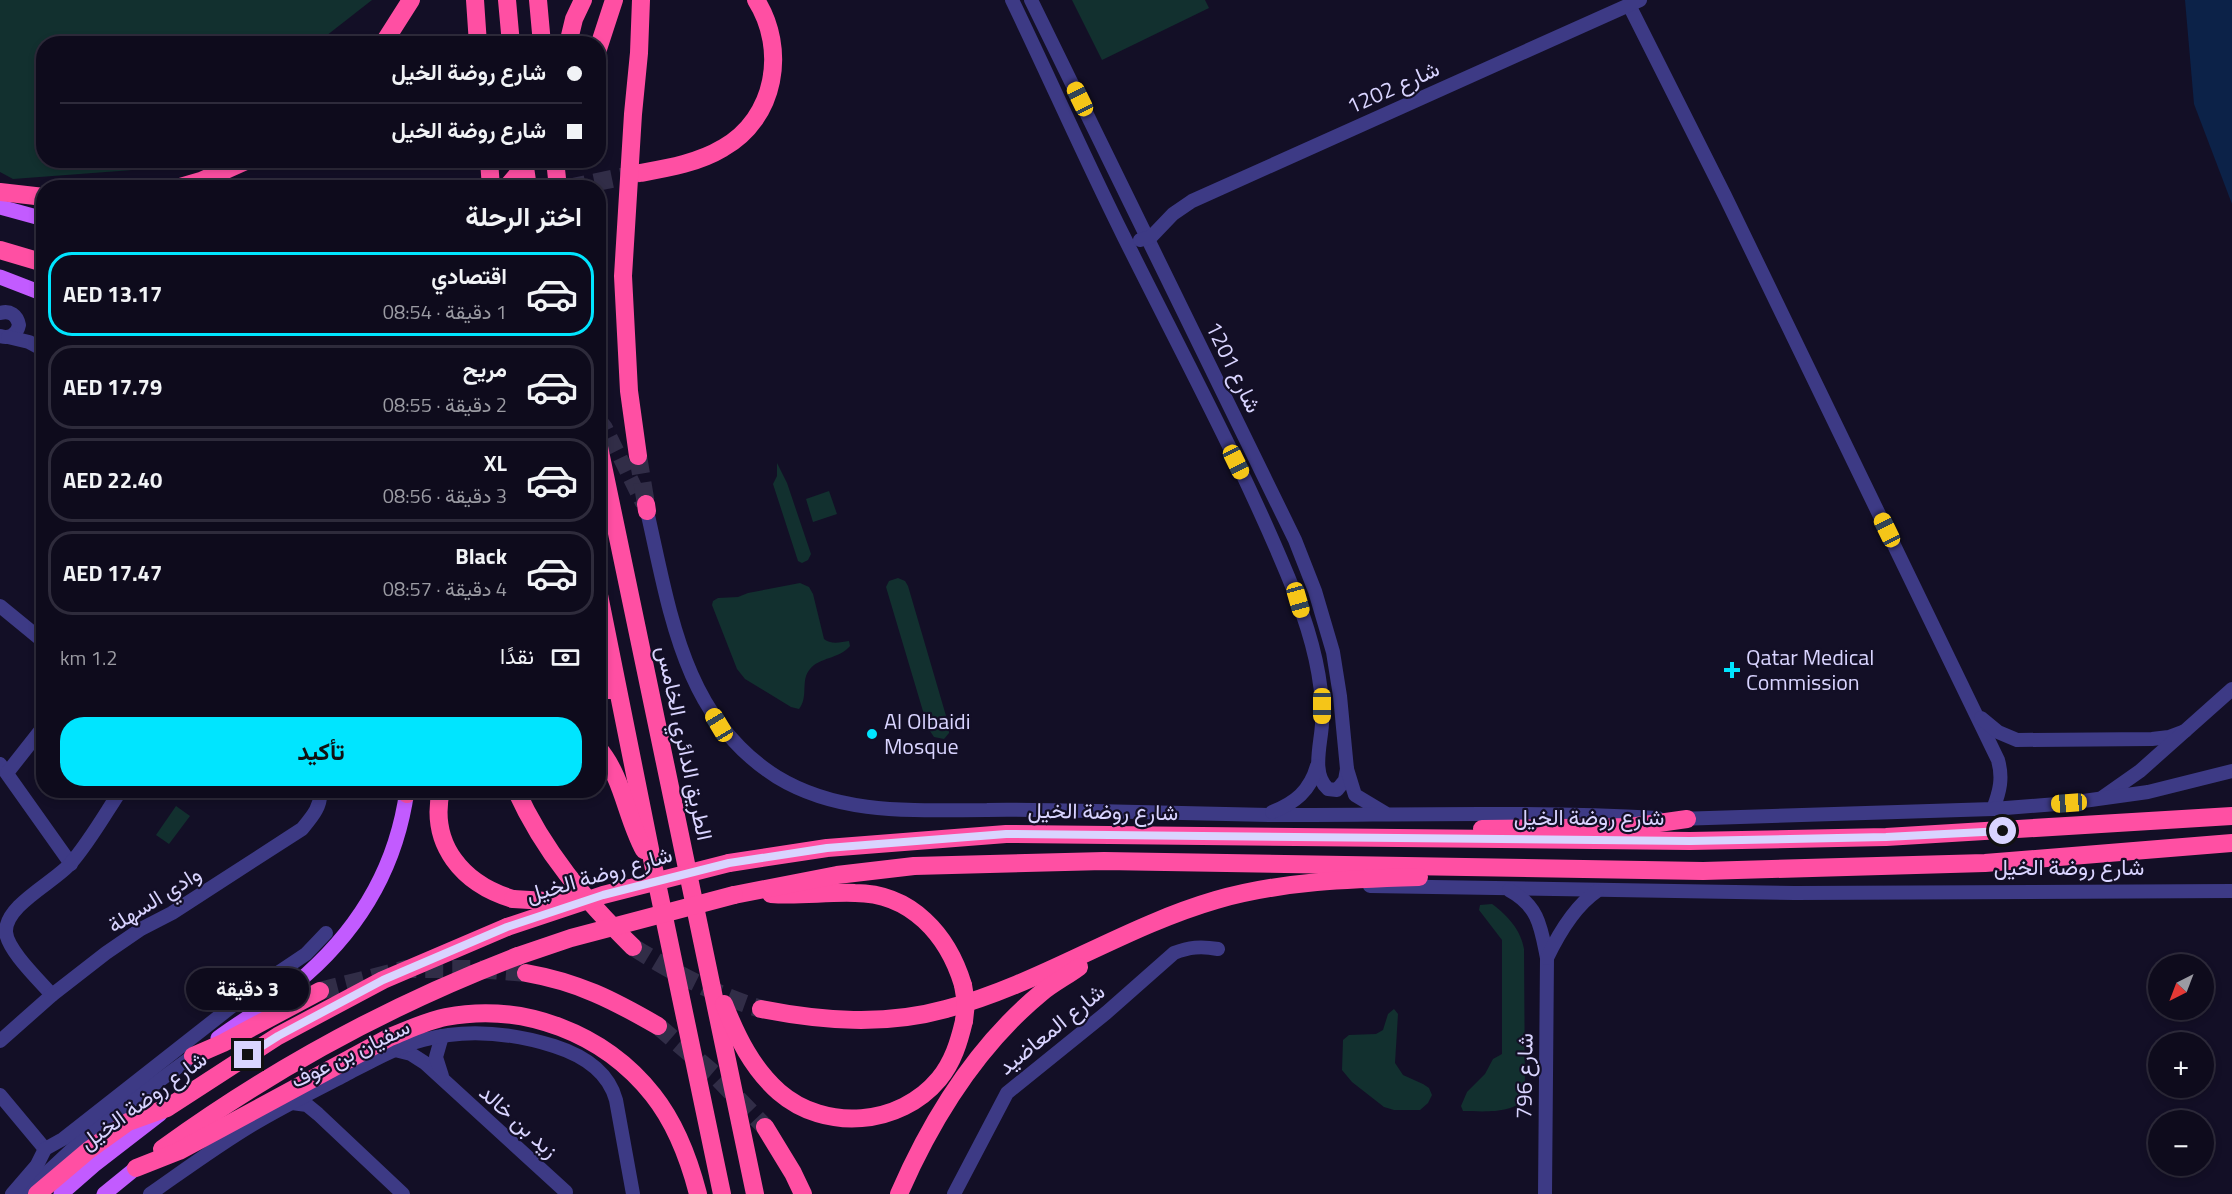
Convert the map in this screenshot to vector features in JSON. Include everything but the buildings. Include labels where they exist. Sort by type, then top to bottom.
[{"type":"highway","points":[[388,36],[411,0]]},
{"type":"highway","points":[[475,0],[477,36]]},
{"type":"highway","points":[[507,0],[510,36]]},
{"type":"highway","points":[[538,0],[541,36]]},
{"type":"highway","points":[[570,36],[574,19],[583,0]]},
{"type":"highway","points":[[602,36],[614,0]]},
{"type":"highway","points":[[638,456],[629,391],[623,276],[641,0]]},
{"type":"highway","points":[[640,173],[685,163],[724,148],[739,137],[756,117],[768,94],[774,50],[768,22],[756,0]]},
{"type":"highway","points":[[203,180],[230,168]]},
{"type":"highway","points":[[513,180],[523,168]]},
{"type":"highway","points":[[0,192],[36,196]]},
{"type":"highway","points":[[0,250],[36,261]]},
{"type":"highway","name":"الطريق الدائري الخامس","points":[[606,480],[755,1194]]},
{"type":"highway","points":[[606,629],[722,1194]]},
{"type":"highway","points":[[606,681],[625,720]]},
{"type":"highway","points":[[606,760],[613,770],[636,835],[654,869]]},
{"type":"highway","points":[[440,798],[439,819],[443,837],[462,871],[476,884],[493,893],[513,899],[546,901],[603,895]]},
{"type":"highway","points":[[521,798],[541,839],[568,878],[600,915],[633,947]]},
{"type":"highway","name":"شارع روضة الخيل","points":[[167,1108],[278,1036],[338,1003],[383,980],[507,927],[603,895],[729,863],[827,848],[1006,834],[1406,840],[1817,839],[1984,832],[2232,816]]},
{"type":"highway","points":[[1406,840],[1471,829],[1559,826],[1630,827],[1687,819]]},
{"type":"highway","name":"شارع روضة الخيل","points":[[136,1168],[229,1102],[332,1042],[459,978],[571,938],[741,893],[837,875],[914,866],[1104,861],[1681,871],[1962,864],[2232,843]]},
{"type":"highway","points":[[761,1009],[792,1015],[844,1020],[915,1016],[944,1010],[994,993],[1149,925],[1214,900],[1253,890],[1331,882],[1372,878],[1444,877],[1486,866]]},
{"type":"highway","points":[[706,958],[734,1027],[754,1064],[781,1094],[801,1107],[821,1115],[842,1119],[864,1119],[895,1110],[923,1095],[951,1062],[964,1021],[966,1003],[963,986],[957,965],[940,937],[917,914],[898,903],[857,892],[791,896],[741,893]]},
{"type":"highway","points":[[898,1194],[951,1096],[982,1051],[1008,1022],[1042,992],[1113,941]]},
{"type":"highway","points":[[526,973],[555,978],[589,989],[658,1026]]},
{"type":"highway","points":[[193,1056],[320,991]]},
{"type":"highway","points":[[136,1168],[179,1151],[390,1037],[427,1022],[447,1017],[490,1013],[512,1014],[550,1023],[579,1035],[622,1064],[654,1096],[671,1122],[684,1148],[698,1194]]},
{"type":"highway","points":[[37,1194],[82,1155],[128,1122],[167,1108]]},
{"type":"highway","points":[[765,1127],[803,1194]]},
{"type":"main road","points":[[0,207],[36,217]]},
{"type":"main road","points":[[0,277],[36,291]]},
{"type":"main road","points":[[193,1056],[305,975],[349,931],[370,901],[386,870],[397,839],[406,798]]},
{"type":"main road","name":"شارع روضة الخيل","points":[[61,1194],[167,1108]]},
{"type":"main road","name":"شارع روضة الخيل","points":[[104,1194],[136,1168]]},
{"type":"street","name":"شارع 1201","points":[[1012,0],[1123,235],[1271,535],[1298,600],[1314,656],[1319,685],[1322,721],[1319,759],[1321,781],[1328,789],[1341,787],[1347,769]]},
{"type":"street","name":"شارع 1201","points":[[1031,0],[1295,540],[1315,591],[1333,652],[1347,769],[1355,795],[1387,814]]},
{"type":"street","points":[[1635,3],[1725,196],[1998,760],[2002,773],[2000,791],[1993,809]]},
{"type":"street","name":"شارع 1202","points":[[1148,239],[1178,209],[1192,201],[1635,3]]},
{"type":"street","points":[[1138,220],[1152,225],[1167,220]]},
{"type":"street","points":[[1123,235],[1141,240],[1148,239]]},
{"type":"street","points":[[0,314],[9,312],[13,314],[19,325],[36,345]]},
{"type":"street","points":[[2,337],[16,333],[19,325]]},
{"type":"street","points":[[2,337],[36,347]]},
{"type":"street","name":"شارع روضة الخيل","points":[[645,506],[675,636],[695,684],[719,725],[743,750],[777,777],[809,793],[847,804],[893,811],[1592,814],[1687,819],[1993,809],[2099,800],[2148,792],[2232,771]]},
{"type":"street","points":[[0,606],[36,635]]},
{"type":"street","points":[[2099,800],[2140,771],[2232,689]]},
{"type":"street","points":[[1977,715],[2006,736],[2018,740],[2152,739],[2169,737],[2185,731]]},
{"type":"street","points":[[36,735],[4,769],[70,864]]},
{"type":"street","name":"شارع 1201","points":[[1264,814],[1284,807],[1301,796],[1314,777],[1319,759]]},
{"type":"street","points":[[52,995],[12,949],[6,932],[8,921],[14,910],[70,864],[116,798]]},
{"type":"street","name":"وادي السهلة","points":[[0,1041],[52,995],[141,929],[172,913],[302,829],[318,808],[321,798]]},
{"type":"street","name":"شارع روضة الخيل","points":[[1331,882],[1388,887],[1795,893],[2232,891]]},
{"type":"street","name":"شارع 796","points":[[1507,889],[1519,896],[1535,914],[1540,925],[1547,958],[1545,1194]]},
{"type":"street","name":"شارع 796","points":[[1547,958],[1556,938],[1579,907],[1597,891]]},
{"type":"street","name":"شارع روضة الخيل","points":[[12,1194],[37,1165],[45,1149],[63,1139],[254,989],[306,954],[326,933]]},
{"type":"street","name":"شارع المعاضيد","points":[[954,1194],[999,1104],[1012,1088],[1106,1013],[1174,953],[1200,946],[1218,948]]},
{"type":"street","name":"سفيان بن عوف","points":[[150,1194],[252,1125],[395,1050],[425,1039],[479,1033],[522,1038],[566,1050],[594,1066],[613,1089],[633,1194]]},
{"type":"street","points":[[442,1036],[436,1057],[443,1081]]},
{"type":"street","name":"زيد بن خالد","points":[[395,1050],[411,1054],[419,1059],[566,1192]]},
{"type":"street","name":"شارع روضة الخيل","points":[[23,1194],[98,1126],[193,1056]]},
{"type":"street","points":[[318,1114],[317,1100],[322,1087]]},
{"type":"street","points":[[0,1095],[45,1149]]},
{"type":"street","points":[[292,1103],[307,1106],[318,1114],[403,1194]]},
{"type":"green space","points":[[0,0],[372,0],[326,36],[36,36],[36,168],[159,168],[13,179],[0,172]]},
{"type":"green space","points":[[1072,0],[1205,0],[1209,8],[1102,60]]},
{"type":"green space","points":[[777,463],[787,483],[811,554],[808,560],[802,563],[798,561],[773,484],[777,476]]},
{"type":"green space","points":[[829,491],[837,514],[813,522],[806,499]]},
{"type":"green space","points":[[898,578],[905,581],[908,586],[949,726],[949,733],[944,739],[934,737],[928,728],[886,587],[889,581]]},
{"type":"green space","points":[[800,583],[809,587],[813,594],[824,639],[833,643],[849,641],[850,646],[810,669],[805,678],[804,699],[799,709],[791,707],[745,679],[737,669],[712,605],[713,601],[718,598],[738,597]]},
{"type":"green space","points":[[176,806],[190,816],[169,844],[156,835]]},
{"type":"green space","points":[[1492,904],[1512,924],[1520,936],[1524,949],[1525,1097],[1520,1103],[1505,1109],[1463,1111],[1461,1106],[1467,1092],[1485,1074],[1493,1059],[1502,1054],[1502,940],[1479,910],[1480,905]]},
{"type":"green space","points":[[1394,1009],[1398,1014],[1395,1063],[1403,1075],[1429,1088],[1432,1095],[1428,1103],[1420,1110],[1394,1110],[1384,1107],[1352,1082],[1342,1070],[1343,1040],[1349,1035],[1376,1034],[1383,1030],[1388,1014]]},
{"type":"water","points":[[2185,0],[2232,0],[2232,204],[2194,104]]},
{"type":"tunnel","points":[[606,180],[640,173]]},
{"type":"tunnel","points":[[606,429],[643,504]]},
{"type":"tunnel","points":[[638,456],[646,504]]},
{"type":"tunnel","points":[[633,947],[695,982],[761,1009]]},
{"type":"tunnel","points":[[320,991],[406,969],[477,969],[526,973]]},
{"type":"tunnel","points":[[658,1026],[714,1074],[765,1127]]},
{"type":"place","name":"Qatar Medical Commission","points":[[1732,670]]},
{"type":"place","name":"Al Olbaidi Mosque","points":[[872,734]]},
{"type":"route","points":[[248,1055],[278,1036],[383,980],[507,927],[603,895],[729,863],[827,848],[1006,834],[1406,840],[1690,841],[1886,837],[2003,831]]}]
